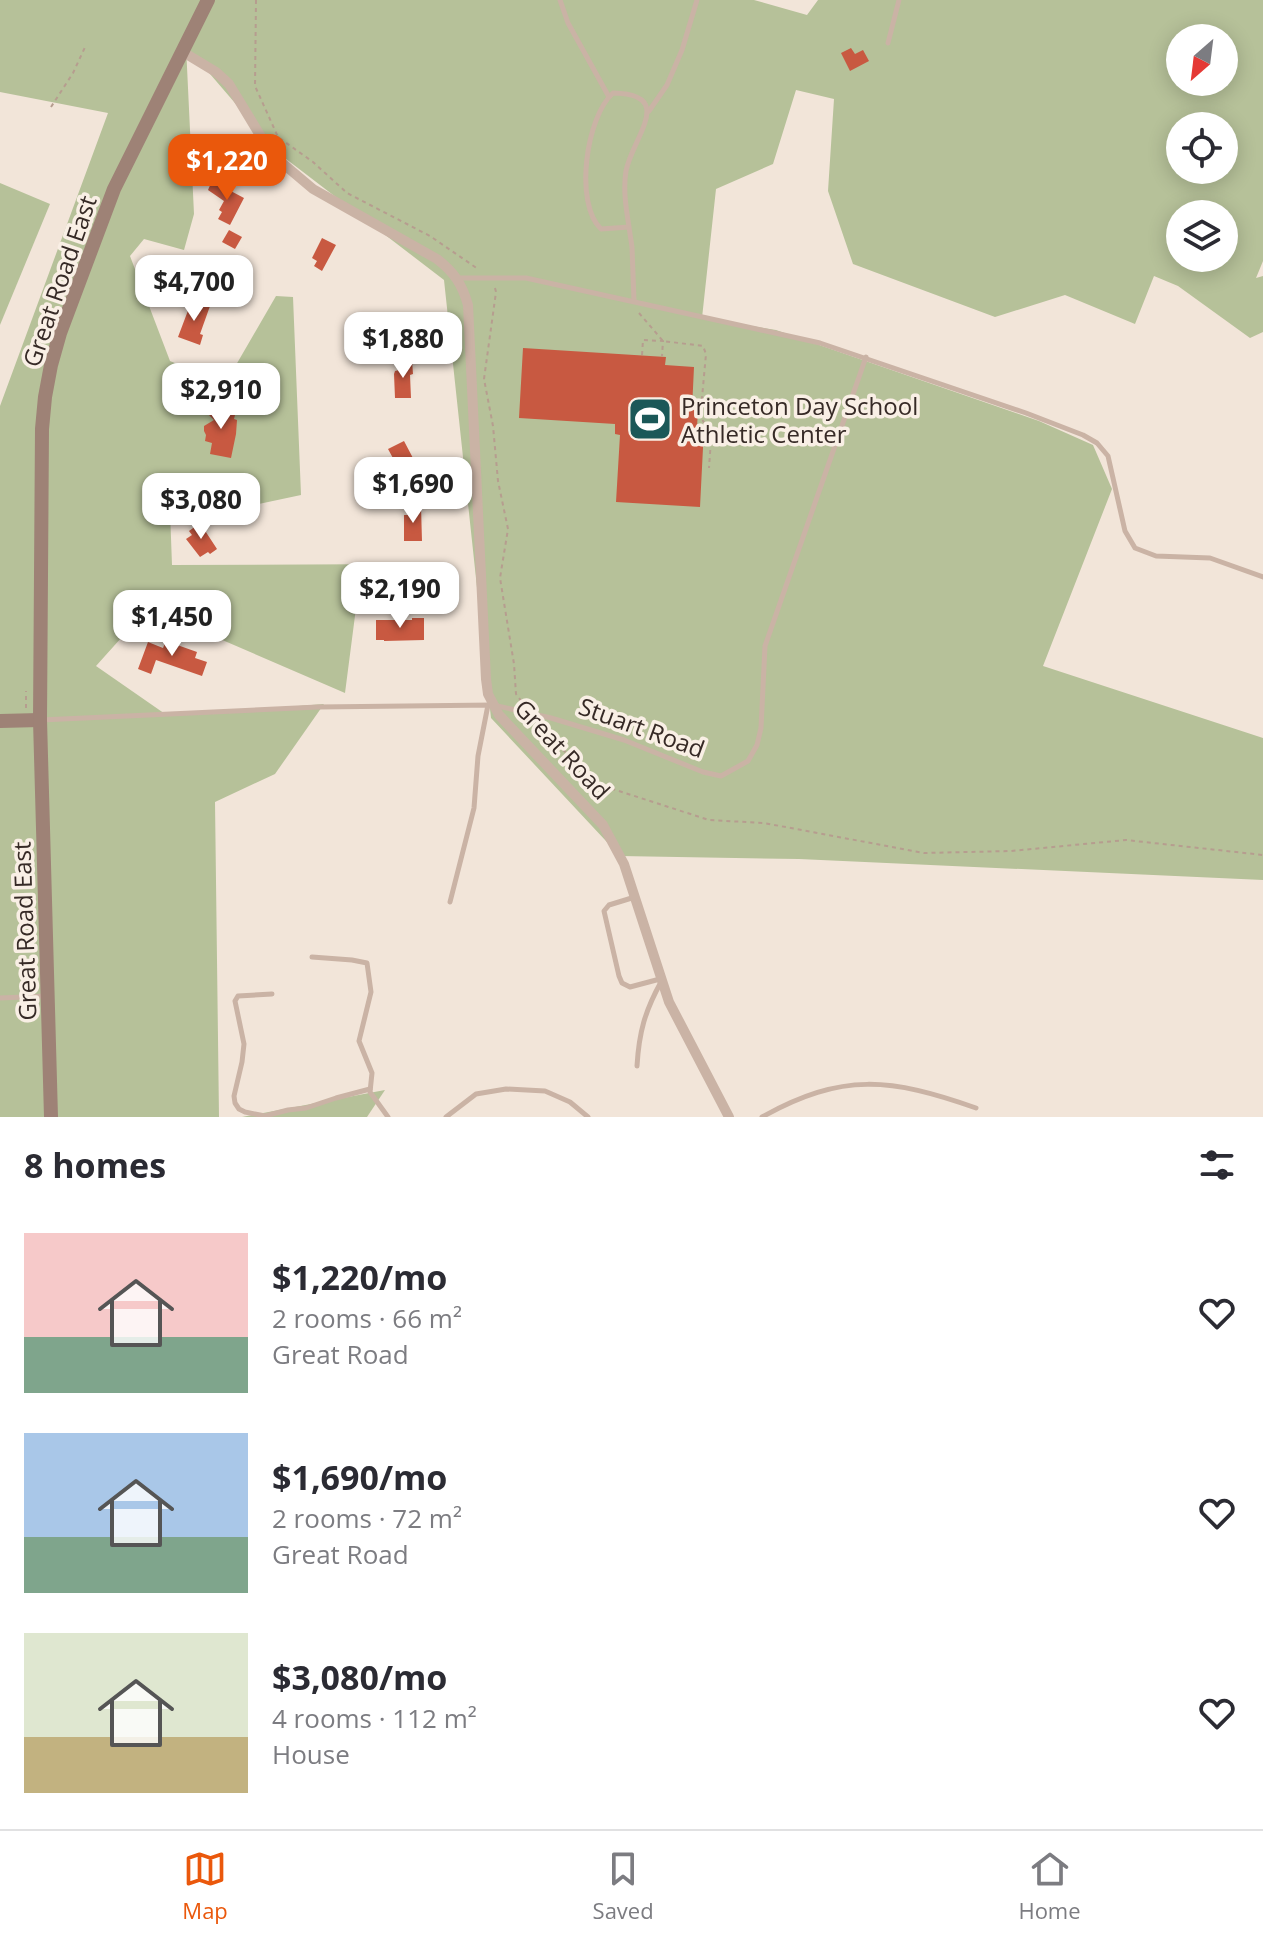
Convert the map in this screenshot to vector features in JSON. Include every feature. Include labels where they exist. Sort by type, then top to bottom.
[{"type":"street","points":[[208,0],[183,52],[216,72],[229,84],[266,145],[313,189],[437,259],[457,278]]},
{"type":"street","name":"Great Road East","points":[[51,1117],[48,996],[33,721],[45,397],[60,333],[114,189],[183,52]]},
{"type":"street","name":"Great Road","points":[[457,278],[468,305],[486,679],[490,705],[603,825],[624,864],[669,1002],[729,1117]]},
{"type":"street","name":"Stuart Road","points":[[0,721],[33,721]]},
{"type":"lane","points":[[560,0],[568,23],[609,97]]},
{"type":"lane","points":[[634,301],[632,247],[624,185],[626,170],[648,112],[667,85],[682,50],[697,0]]},
{"type":"lane","points":[[888,43],[899,0]]},
{"type":"lane","points":[[629,227],[601,229],[594,223],[585,169],[590,139],[601,107],[613,93],[637,97],[645,102],[648,112]]},
{"type":"lane","points":[[457,278],[526,278],[820,343],[1083,435],[1097,443],[1108,456],[1125,531],[1135,548],[1156,556],[1210,558],[1263,577]]},
{"type":"lane","name":"Stuart Road","points":[[33,721],[318,707],[490,705],[624,740],[703,772],[721,776],[748,761],[757,745],[761,728],[765,646],[866,357]]},
{"type":"lane","points":[[450,902],[474,808],[478,756],[490,705]]},
{"type":"lane","points":[[635,897],[609,905],[604,911],[619,976],[622,983],[630,987],[661,980]]},
{"type":"lane","points":[[312,957],[367,963],[371,992],[359,1041],[372,1073],[370,1092],[388,1117]]},
{"type":"lane","points":[[637,1066],[643,1020],[661,980]]},
{"type":"lane","points":[[272,994],[238,996],[235,1001],[244,1044],[234,1096],[239,1109],[265,1116],[306,1108],[370,1089]]},
{"type":"lane","points":[[0,998],[48,996]]},
{"type":"lane","points":[[762,1117],[801,1097],[850,1084],[901,1087],[976,1108]]},
{"type":"lane","points":[[446,1117],[476,1094],[506,1089],[545,1091],[570,1102],[588,1117]]},
{"type":"path","points":[[256,0],[255,86],[278,137],[313,162],[347,193],[430,236],[491,278],[496,292],[484,379],[508,529],[500,578],[516,694],[594,783],[709,820],[764,823],[924,853],[1011,851],[1126,840],[1263,855]]},
{"type":"path","points":[[51,107],[73,73],[86,45]]},
{"type":"path","points":[[634,301],[638,311],[663,341],[662,356]]},
{"type":"path","points":[[642,355],[643,340],[703,346],[706,354],[701,409],[711,439],[709,468]]},
{"type":"path","points":[[26,691],[33,721]]},
{"type":"green space","points":[[0,0],[754,0],[807,15],[818,0],[1263,0],[1263,261],[1256,278],[1263,276],[1263,332],[1250,338],[1178,286],[1154,276],[1135,324],[1065,295],[995,317],[853,264],[828,191],[834,99],[796,90],[773,164],[716,189],[702,318],[776,330],[1039,421],[1093,445],[1112,489],[1043,666],[1263,738],[1263,880],[799,859],[620,856],[491,718],[444,280],[277,152],[186,46],[194,214],[184,250],[144,239],[130,256],[170,361],[225,384],[276,296],[293,297],[301,495],[254,505],[169,483],[172,565],[411,564],[458,585],[444,603],[356,608],[345,693],[148,608],[96,666],[168,716],[324,704],[275,774],[215,802],[219,1117],[0,1117],[0,406],[108,113],[0,92]]},
{"type":"green space","points":[[0,183],[50,204],[0,325]]},
{"type":"green space","points":[[385,1090],[367,1117],[242,1117]]},
{"type":"building","points":[[851,48],[855,54],[863,50],[869,61],[850,71],[841,53]]},
{"type":"building","points":[[212,181],[244,198],[230,225],[218,219],[224,201],[208,190]]},
{"type":"building","points":[[229,230],[242,237],[235,249],[222,242]]},
{"type":"building","points":[[322,238],[336,245],[322,271],[314,266],[317,261],[312,258]]},
{"type":"building","points":[[192,300],[210,306],[200,334],[203,335],[200,345],[178,337]]},
{"type":"building","points":[[523,348],[666,357],[665,365],[694,367],[692,409],[698,410],[697,427],[704,428],[700,507],[616,502],[620,435],[615,434],[615,424],[519,418]]},
{"type":"building","points":[[412,360],[411,398],[395,398],[394,374],[399,370],[398,361]]},
{"type":"building","points":[[212,405],[236,411],[236,434],[231,458],[210,454],[212,443],[205,441],[204,426],[214,420],[207,413]]},
{"type":"building","points":[[404,441],[418,475],[406,482],[388,449]]},
{"type":"building","points":[[409,506],[421,506],[422,541],[404,541],[404,515],[409,515]]},
{"type":"building","points":[[200,523],[217,549],[200,557],[186,539],[192,535],[189,531]]},
{"type":"building","points":[[424,618],[424,640],[376,640],[376,620]]},
{"type":"building","points":[[166,641],[197,652],[195,658],[207,662],[202,676],[156,660],[151,674],[138,669],[148,642],[163,648]]},
{"type":"place","name":"Princeton Day School Athletic Center","points":[[650,419]]}]
